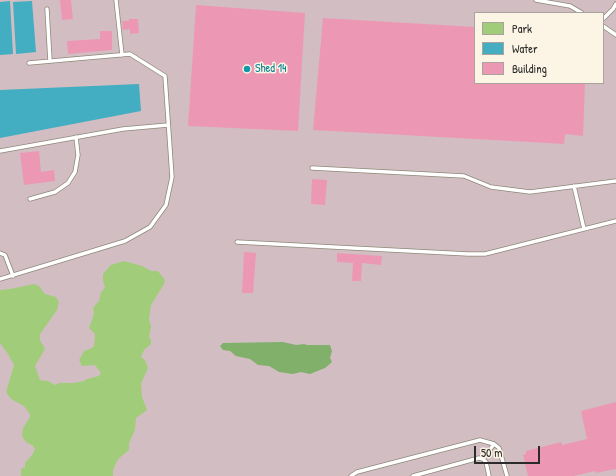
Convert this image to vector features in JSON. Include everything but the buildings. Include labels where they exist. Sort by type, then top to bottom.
[{"type":"lane","points":[[116,0],[122,55]]},
{"type":"lane","points":[[536,0],[570,6],[580,12]]},
{"type":"lane","points":[[604,18],[616,4]]},
{"type":"lane","points":[[47,9],[50,61]]},
{"type":"lane","points":[[604,27],[616,36]]},
{"type":"lane","points":[[0,279],[125,241],[150,227],[166,205],[172,177],[165,76],[130,54],[29,63]]},
{"type":"lane","points":[[0,151],[123,129],[168,125]]},
{"type":"lane","points":[[30,199],[55,192],[68,183],[74,172],[78,155],[76,137]]},
{"type":"lane","points":[[312,168],[464,176],[491,187],[530,192],[616,181]]},
{"type":"lane","points":[[574,186],[584,229]]},
{"type":"lane","points":[[237,242],[485,254],[616,221]]},
{"type":"lane","points":[[0,253],[5,255],[13,276]]},
{"type":"lane","points":[[351,476],[358,472],[480,440],[494,444],[499,448],[508,476]]},
{"type":"lane","points":[[483,459],[494,444]]},
{"type":"lane","points":[[413,476],[479,458],[486,462],[489,476]]},
{"type":"shaded area","points":[[0,0],[616,0],[616,476],[0,476]]},
{"type":"green space","points":[[124,261],[142,266],[151,271],[158,271],[165,280],[151,305],[149,320],[151,326],[149,337],[151,344],[144,350],[141,357],[145,360],[148,368],[141,384],[142,397],[147,410],[136,418],[135,430],[129,443],[129,450],[118,459],[113,470],[113,476],[21,476],[21,469],[25,467],[25,463],[35,449],[26,442],[22,436],[23,428],[30,417],[30,414],[24,406],[11,399],[6,392],[14,365],[0,343],[0,290],[34,284],[39,286],[45,294],[56,297],[59,302],[57,310],[40,334],[40,340],[45,349],[35,366],[40,380],[48,381],[55,385],[59,383],[84,381],[99,376],[101,373],[95,365],[82,366],[79,360],[84,351],[94,346],[95,334],[89,328],[94,314],[93,308],[99,301],[101,292],[105,288],[103,274],[111,265]]},
{"type":"green space","points":[[283,342],[296,345],[330,345],[332,351],[330,358],[332,362],[325,368],[310,374],[301,372],[293,374],[279,372],[269,366],[258,365],[250,359],[236,356],[230,351],[223,350],[220,346],[223,343]]},
{"type":"water","points":[[10,1],[13,54],[0,55],[0,2]]},
{"type":"water","points":[[32,1],[36,52],[16,54],[13,2]]},
{"type":"water","points":[[139,84],[141,111],[0,138],[0,90]]},
{"type":"place","name":"Shed 14","points":[[247,69]]}]
